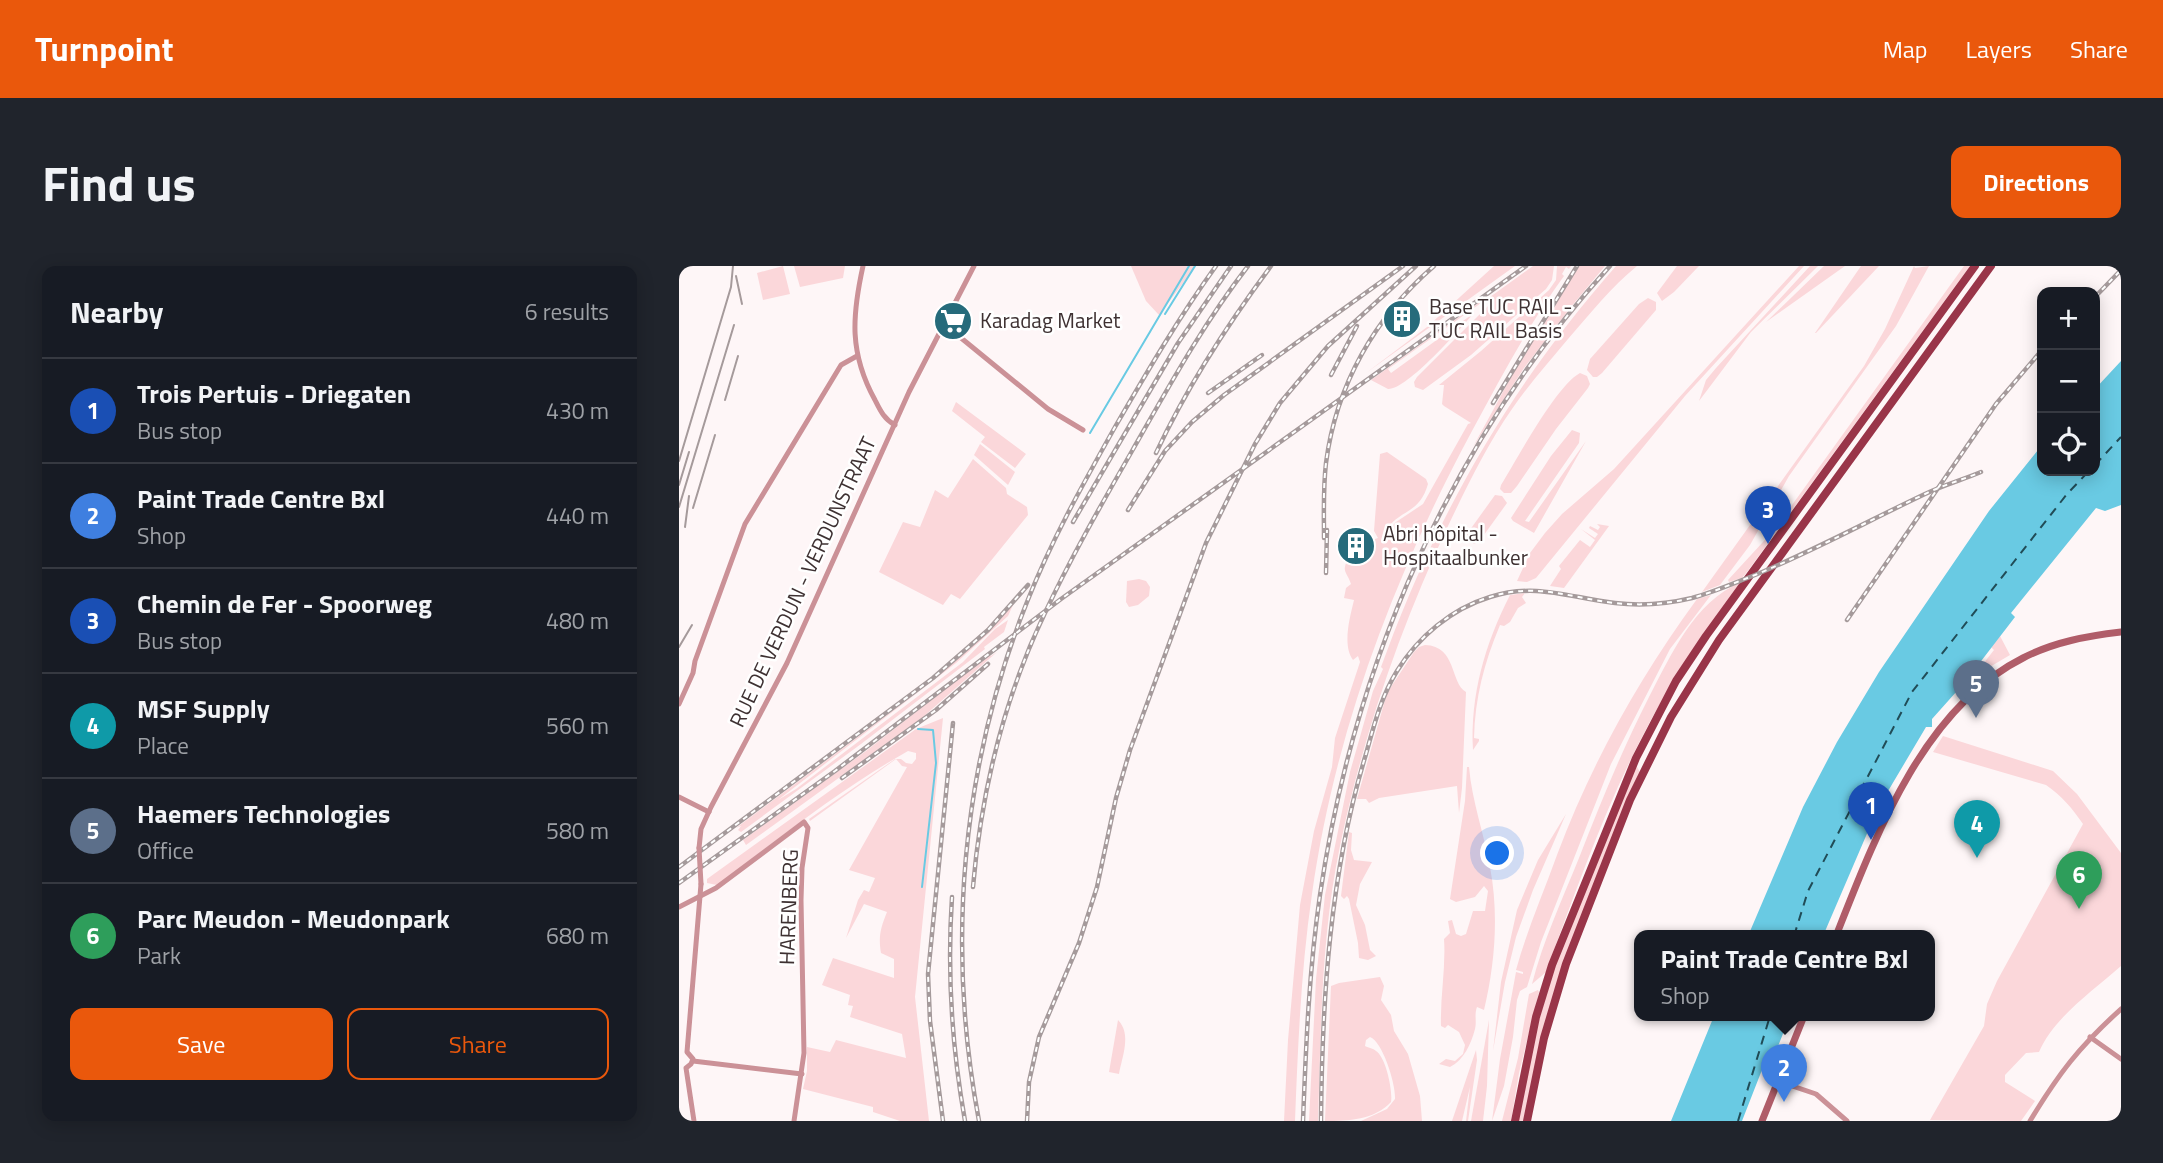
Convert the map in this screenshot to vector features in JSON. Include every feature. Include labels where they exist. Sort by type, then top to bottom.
[{"type":"main road","points":[[1515,1121],[1536,1017],[1552,965],[1625,781],[1665,701],[1706,635],[1975,266]]},
{"type":"main road","points":[[1527,1121],[1544,1038],[1566,964],[1630,800],[1664,728],[1725,632],[1991,266]]},
{"type":"main road","points":[[1839,930],[1889,813],[1925,751],[1958,707],[1996,675],[2023,658],[2065,642],[2121,632]]},
{"type":"main road","points":[[1762,1121],[1802,1021]]},
{"type":"street","points":[[863,266],[854,316],[857,356],[885,418],[895,425]]},
{"type":"street","name":"RUE DE VERDUN - VERDUNSTRAAT","points":[[683,1053],[701,896],[699,835],[786,663],[895,425],[974,266]]},
{"type":"street","points":[[944,324],[1048,409],[1083,430]]},
{"type":"street","points":[[679,704],[693,673],[745,524],[841,365],[857,356]]},
{"type":"street","points":[[679,797],[709,812]]},
{"type":"street","name":"HARENBERG","points":[[701,896],[716,888],[804,822],[808,833],[802,868],[801,900],[804,1040],[802,1074],[794,1121]]},
{"type":"street","points":[[679,908],[701,896]]},
{"type":"street","points":[[2030,1121],[2062,1069],[2090,1037],[2121,1009]]},
{"type":"street","points":[[2090,1037],[2121,1059]]},
{"type":"street","points":[[683,1053],[691,1055],[693,1061]]},
{"type":"street","points":[[693,1061],[802,1074]]},
{"type":"street","points":[[686,1068],[693,1061]]},
{"type":"street","points":[[679,1065],[686,1068]]},
{"type":"street","points":[[686,1068],[694,1121]]},
{"type":"street","points":[[1778,1081],[1816,1094],[1847,1121]]},
{"type":"shaded area","points":[[783,266],[790,294],[763,300],[757,273]]},
{"type":"shaded area","points":[[794,266],[845,266],[843,278],[800,287]]},
{"type":"shaded area","points":[[1131,266],[1196,266],[1159,315],[1146,301]]},
{"type":"shaded area","points":[[1494,266],[1515,266],[1366,373],[1427,327]]},
{"type":"shaded area","points":[[1533,266],[1554,266],[1552,280],[1546,289],[1471,355],[1423,390],[1415,387],[1417,377],[1488,306],[1490,297]]},
{"type":"shaded area","points":[[1557,266],[1571,266],[1569,269],[1566,267],[1562,274],[1564,276],[1515,352],[1444,486],[1393,598],[1352,714],[1322,833],[1308,922],[1295,1121],[1284,1121],[1300,905],[1314,831],[1332,767],[1335,738],[1360,662],[1358,656],[1353,660],[1348,647],[1354,600],[1344,598],[1346,588],[1351,584],[1345,567],[1348,559],[1362,558],[1363,534],[1369,535],[1372,540],[1378,538],[1374,531],[1380,454],[1387,452],[1426,479],[1428,484],[1420,501],[1397,518],[1385,531],[1387,532],[1396,522],[1423,504],[1471,423],[1442,404],[1444,385],[1439,385],[1549,290],[1556,280]]},
{"type":"shaded area","points":[[1579,266],[1605,266],[1524,368],[1473,447],[1517,366]]},
{"type":"shaded area","points":[[1616,266],[1637,266],[1568,339],[1525,391],[1503,423],[1448,526],[1399,643],[1360,764],[1340,846],[1325,949],[1318,1121],[1309,1121],[1316,979],[1325,895],[1350,772],[1373,691],[1383,669],[1381,667],[1431,546],[1483,448],[1545,355]]},
{"type":"shaded area","points":[[1677,266],[1699,266],[1662,301],[1657,293]]},
{"type":"shaded area","points":[[1799,266],[1804,266],[1685,396],[1536,578],[1527,582],[1517,581],[1530,553],[1562,514],[1614,469]]},
{"type":"shaded area","points":[[1810,266],[1818,266],[1751,332],[1699,401],[1706,380]]},
{"type":"shaded area","points":[[1824,266],[1845,266],[1766,322]]},
{"type":"shaded area","points":[[1861,266],[1879,266],[1815,333]]},
{"type":"shaded area","points":[[1914,266],[1929,266],[1896,326],[1789,476],[1750,545],[1720,585],[1702,592],[1864,366],[1885,329]]},
{"type":"shaded area","points":[[1964,266],[1970,266],[1747,572],[1742,578],[1729,582],[1774,530]]},
{"type":"shaded area","points":[[1648,298],[1656,302],[1656,310],[1602,373],[1593,377],[1587,370],[1590,359],[1639,304]]},
{"type":"shaded area","points":[[1480,302],[1388,369],[1391,373],[1474,313],[1420,370],[1407,380],[1388,389],[1371,380]]},
{"type":"shaded area","points":[[1580,373],[1587,376],[1590,384],[1588,388],[1517,486],[1511,493],[1504,493],[1500,489],[1501,485],[1537,424],[1570,380]]},
{"type":"shaded area","points":[[956,402],[1026,454],[1015,468],[981,442],[985,437],[952,411]]},
{"type":"shaded area","points":[[1572,430],[1580,433],[1579,443],[1525,521],[1529,522],[1586,441],[1534,533],[1511,518],[1551,456]]},
{"type":"shaded area","points":[[980,444],[1015,472],[1008,485],[974,455]]},
{"type":"shaded area","points":[[973,459],[1006,488],[1007,494],[1027,507],[1028,515],[960,599],[951,594],[943,605],[879,572],[903,522],[920,527],[935,490],[948,498]]},
{"type":"shaded area","points":[[1495,495],[1502,496],[1507,503],[1481,539],[1474,544],[1467,540],[1467,534]]},
{"type":"shaded area","points":[[1597,524],[1609,526],[1564,588],[1550,586],[1561,569],[1559,566],[1580,540],[1590,547],[1595,540],[1581,529],[1595,538],[1598,534],[1589,528],[1590,526],[1598,530],[1600,527]]},
{"type":"shaded area","points":[[1127,581],[1146,581],[1150,587],[1149,596],[1138,605],[1129,607],[1126,602]]},
{"type":"shaded area","points":[[1741,582],[1677,676],[1643,735],[1603,822],[1546,972],[1532,984],[1547,936],[1603,797],[1657,681],[1675,647],[1697,616],[1724,591]]},
{"type":"shaded area","points":[[1525,593],[1522,597],[1526,603],[1518,608],[1510,622],[1504,626],[1500,625],[1489,653],[1476,709],[1474,738],[1479,741],[1473,750],[1477,690],[1493,632],[1510,595]]},
{"type":"shaded area","points":[[1711,595],[1670,649],[1611,764],[1541,942],[1527,987],[1520,991],[1517,1000],[1504,1086],[1492,1121],[1516,972],[1523,974],[1516,970],[1570,821],[1618,722],[1655,660],[1697,599]]},
{"type":"shaded area","points":[[1013,605],[1008,616],[935,679],[970,648]]},
{"type":"shaded area","points":[[1008,620],[1004,632],[984,647],[985,649],[861,744],[741,832],[738,830],[741,826],[736,828],[931,682],[778,800],[963,662],[995,629]]},
{"type":"shaded area","points":[[2000,636],[2010,655],[1969,682],[1994,650],[1991,647]]},
{"type":"shaded area","points":[[1425,645],[1443,651],[1457,681],[1466,692],[1459,813],[1457,786],[1379,798],[1369,803],[1366,799],[1357,799],[1387,693],[1414,652]]},
{"type":"shaded area","points":[[997,652],[923,717],[746,845],[743,840],[866,751],[989,655]]},
{"type":"shaded area","points":[[943,718],[915,997],[929,1121],[900,1121],[873,1112],[873,1107],[803,1089],[807,1071],[807,1047],[830,1052],[836,1040],[906,1058],[902,1034],[850,1017],[853,1006],[848,1005],[850,995],[822,985],[833,958],[894,978],[894,959],[881,953],[880,947],[887,912],[864,904],[846,938],[858,900],[864,890],[869,892],[875,878],[849,870],[907,767],[902,766],[896,759],[912,764],[916,753],[908,751],[859,781],[717,885],[707,883],[707,879],[916,729]]},
{"type":"shaded area","points":[[1943,736],[2053,771],[2077,794],[2121,853],[2121,966],[2064,1016],[2039,1052],[2026,1053],[2005,1075],[2005,1082],[2035,1101],[2021,1121],[1930,1120],[1984,1026],[1987,1004],[1997,981],[2083,824],[2057,793],[2046,785],[1933,752]]},
{"type":"shaded area","points":[[896,759],[810,821],[809,819]]},
{"type":"shaded area","points":[[1467,767],[1493,885],[1495,939],[1484,1010],[1477,1007],[1475,1029],[1469,1046],[1463,1056],[1450,1067],[1439,1064],[1446,1059],[1455,1061],[1463,1054],[1465,1045],[1459,1032],[1448,1025],[1445,1028],[1441,1026],[1444,939],[1450,933],[1448,921],[1452,920],[1456,934],[1466,934],[1473,911],[1485,911],[1488,891],[1484,886],[1475,897],[1456,902],[1450,899],[1465,801]]},
{"type":"shaded area","points":[[1637,767],[1640,772],[1571,942],[1524,1121],[1517,1121],[1534,1036],[1556,963]]},
{"type":"shaded area","points":[[1566,814],[1516,937],[1493,1051],[1501,982],[1517,910],[1538,860]]},
{"type":"shaded area","points":[[1349,832],[1352,833],[1351,850],[1354,860],[1372,862],[1360,884],[1356,905],[1365,925],[1370,950],[1376,956],[1368,960],[1359,958],[1349,899],[1347,896],[1344,899],[1341,896]]},
{"type":"shaded area","points":[[1380,977],[1384,986],[1381,1000],[1391,1015],[1394,1031],[1408,1054],[1420,1096],[1422,1121],[1361,1121],[1387,1109],[1395,1099],[1388,1065],[1380,1047],[1370,1037],[1365,1046],[1375,1050],[1383,1060],[1390,1083],[1391,1102],[1369,1116],[1325,1121],[1331,986]]},
{"type":"shaded area","points":[[1538,990],[1511,1121],[1502,1121],[1518,1058],[1529,994]]},
{"type":"shaded area","points":[[1118,1020],[1125,1039],[1119,1074],[1109,1072]]},
{"type":"shaded area","points":[[1489,1020],[1483,1121],[1471,1121]]},
{"type":"shaded area","points":[[1476,1050],[1477,1060],[1468,1121],[1470,1087],[1462,1121],[1452,1121]]},
{"type":"water","points":[[2121,361],[2121,505],[2105,511],[2096,508],[2011,613],[2015,617],[1965,682],[1932,719],[1932,727],[1926,727],[1878,808],[1826,930],[1751,930],[1803,807],[1837,742],[1879,672],[1989,511],[2037,451],[2037,476],[2100,476],[2100,384]]},
{"type":"water","points":[[1712,1021],[1788,1021],[1773,1059],[1767,1057],[1742,1121],[1671,1121]]},
{"type":"waterway","points":[[1090,433],[1189,266]]},
{"type":"waterway","points":[[1165,314],[1195,266]]},
{"type":"waterway","points":[[918,729],[933,730],[936,763],[922,887]]},
{"type":"ferry route","points":[[2100,460],[2121,437]]},
{"type":"ferry route","points":[[1796,930],[1808,891],[1912,692],[2067,494],[2084,476]]},
{"type":"ferry route","points":[[1738,1121],[1768,1021]]},
{"type":"tram line","points":[[679,461],[731,287],[733,266]]},
{"type":"tram line","points":[[736,276],[742,304]]},
{"type":"tram line","points":[[679,507],[734,325]]},
{"type":"tram line","points":[[725,400],[738,356]]},
{"type":"tram line","points":[[693,508],[715,435]]},
{"type":"tram line","points":[[679,485],[689,452]]},
{"type":"tram line","points":[[685,527],[689,496]]},
{"type":"tram line","points":[[679,647],[692,625]]},
{"type":"railway","points":[[979,1121],[963,989],[962,923],[974,793],[987,728],[1005,664],[1027,602],[1057,535],[1151,365],[1216,266]]},
{"type":"railway","points":[[1073,522],[1178,343],[1231,266]]},
{"type":"railway","points":[[973,887],[988,782],[1006,713],[1030,647],[1097,512],[1201,333],[1248,266]]},
{"type":"railway","points":[[1156,453],[1209,357],[1271,266]]},
{"type":"railway","points":[[1128,510],[1165,451],[1192,422],[1224,395],[1403,266]]},
{"type":"railway","points":[[1027,1121],[1029,1082],[1039,1037],[1079,943],[1097,887],[1116,798],[1130,750],[1206,543],[1255,444],[1280,403],[1328,346],[1416,266]]},
{"type":"railway","points":[[1324,538],[1326,463],[1331,434],[1349,380],[1362,354],[1394,307],[1434,266]]},
{"type":"railway","points":[[679,883],[835,771],[1061,599],[1526,266]]},
{"type":"railway","points":[[1493,403],[1577,266]]},
{"type":"railway","points":[[1303,1121],[1311,979],[1320,895],[1336,808],[1357,723],[1385,640],[1419,558],[1458,480],[1503,405],[1554,333],[1610,266]]},
{"type":"railway","points":[[2100,292],[2121,270]]},
{"type":"railway","points":[[1331,375],[1357,326]]},
{"type":"railway","points":[[1208,393],[1262,355]]},
{"type":"railway","points":[[1847,620],[1996,404],[2037,356]]},
{"type":"railway","points":[[1321,1121],[1326,982],[1344,844],[1382,701],[1397,671],[1425,636],[1462,609],[1507,593],[1553,592],[1634,604],[1664,603],[1700,596],[1777,566],[1932,491],[1981,472]]},
{"type":"railway","points":[[1326,573],[1327,530]]},
{"type":"railway","points":[[679,867],[933,678],[988,630],[1028,585]]},
{"type":"railway","points":[[842,778],[936,710],[988,664]]},
{"type":"railway","points":[[943,1121],[930,1021],[928,974],[953,723]]},
{"type":"railway","points":[[952,897],[952,1010],[965,1121]]},
{"type":"place","name":"Base TUC RAIL - TUC RAIL Basis","points":[[1402,319]]},
{"type":"place","name":"Karadag Market","points":[[953,321]]},
{"type":"place","name":"Chemin de Fer - Spoorweg","points":[[1768,544]]},
{"type":"place","name":"Abri hôpital - Hospitaalbunker","points":[[1356,546]]},
{"type":"place","name":"Haemers Technologies","points":[[1976,718]]},
{"type":"place","name":"Trois Pertuis - Driegaten","points":[[1871,840]]},
{"type":"place","name":"MSF Supply","points":[[1977,858]]},
{"type":"place","name":"Parc Meudon - Meudonpark","points":[[2079,909]]},
{"type":"place","name":"Paint Trade Centre Bxl","points":[[1784,1102]]}]
